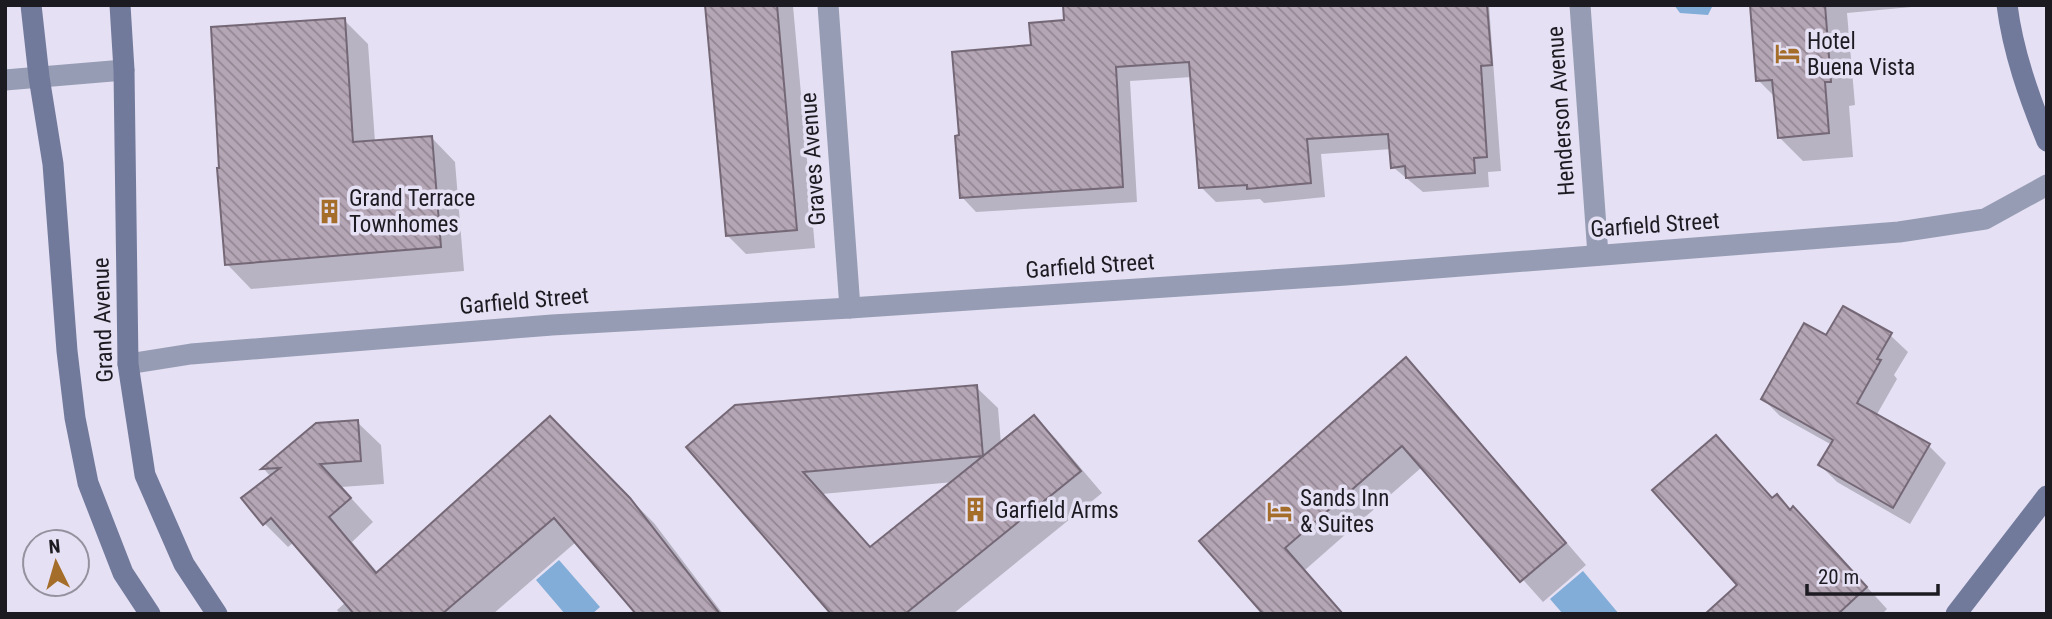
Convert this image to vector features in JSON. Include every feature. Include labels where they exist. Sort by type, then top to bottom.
[{"type":"street","name":"Grand Avenue","points":[[31,5],[53,164],[67,351],[75,418],[88,483],[123,573],[150,614]]},
{"type":"street","name":"Grand Avenue","points":[[120,5],[124,70],[128,364],[145,475],[184,564],[217,614]]},
{"type":"street","name":"Graves Avenue","points":[[828,5],[850,308]]},
{"type":"street","name":"Henderson Avenue","points":[[1580,5],[1598,255]]},
{"type":"street","points":[[2007,5],[2010,30],[2019,63],[2047,141]]},
{"type":"street","points":[[5,80],[124,70]]},
{"type":"street","name":"Garfield Street","points":[[128,364],[191,354],[552,325],[1333,276],[1899,232],[1985,219],[2047,185]]},
{"type":"street","points":[[1956,614],[2047,496]]},
{"type":"water","points":[[1674,5],[1713,5],[1708,15],[1680,13]]},
{"type":"water","points":[[559,560],[600,607],[592,614],[565,614],[536,580]]},
{"type":"water","points":[[1583,571],[1619,614],[1563,614],[1550,599]]},
{"type":"building","points":[[705,5],[777,5],[797,230],[726,236]]},
{"type":"building","points":[[1063,5],[1487,5],[1492,65],[1481,66],[1487,157],[1474,158],[1475,173],[1406,178],[1405,166],[1391,168],[1388,134],[1307,139],[1311,183],[1247,189],[1247,185],[1199,188],[1189,62],[1116,67],[1123,187],[960,198],[955,136],[959,135],[952,52],[1031,45],[1029,23],[1064,20]]},
{"type":"building","points":[[1750,5],[1825,5],[1831,82],[1825,82],[1829,133],[1778,138],[1772,80],[1756,81]]},
{"type":"building","points":[[345,18],[353,142],[432,136],[441,247],[225,265],[217,168],[211,27]]},
{"type":"building","points":[[1843,306],[1892,333],[1877,359],[1881,360],[1857,403],[1930,444],[1893,508],[1818,465],[1833,440],[1761,399],[1804,323],[1826,335]]},
{"type":"building","points":[[1406,357],[1566,543],[1520,582],[1402,446],[1285,548],[1343,614],[1263,614],[1199,541]]},
{"type":"building","name":"Garfield Arms","points":[[977,385],[983,456],[803,472],[870,547],[1034,415],[1081,471],[905,614],[831,614],[686,447],[735,405]]},
{"type":"building","points":[[550,416],[630,498],[720,614],[636,614],[554,518],[442,614],[354,614],[271,518],[263,525],[241,498],[280,468],[261,469],[316,423],[358,420],[361,461],[320,464],[351,498],[329,517],[376,573]]},
{"type":"building","points":[[1716,435],[1772,498],[1777,494],[1790,510],[1793,506],[1867,587],[1838,614],[1705,614],[1737,585],[1652,490]]},
{"type":"place","name":"Hotel Buena Vista","points":[[1787,54]]},
{"type":"place","name":"Grand Terrace Townhomes","points":[[329,211]]},
{"type":"place","name":"Garfield Arms","points":[[975,510]]},
{"type":"place","name":"Sands Inn & Suites","points":[[1280,511]]}]
